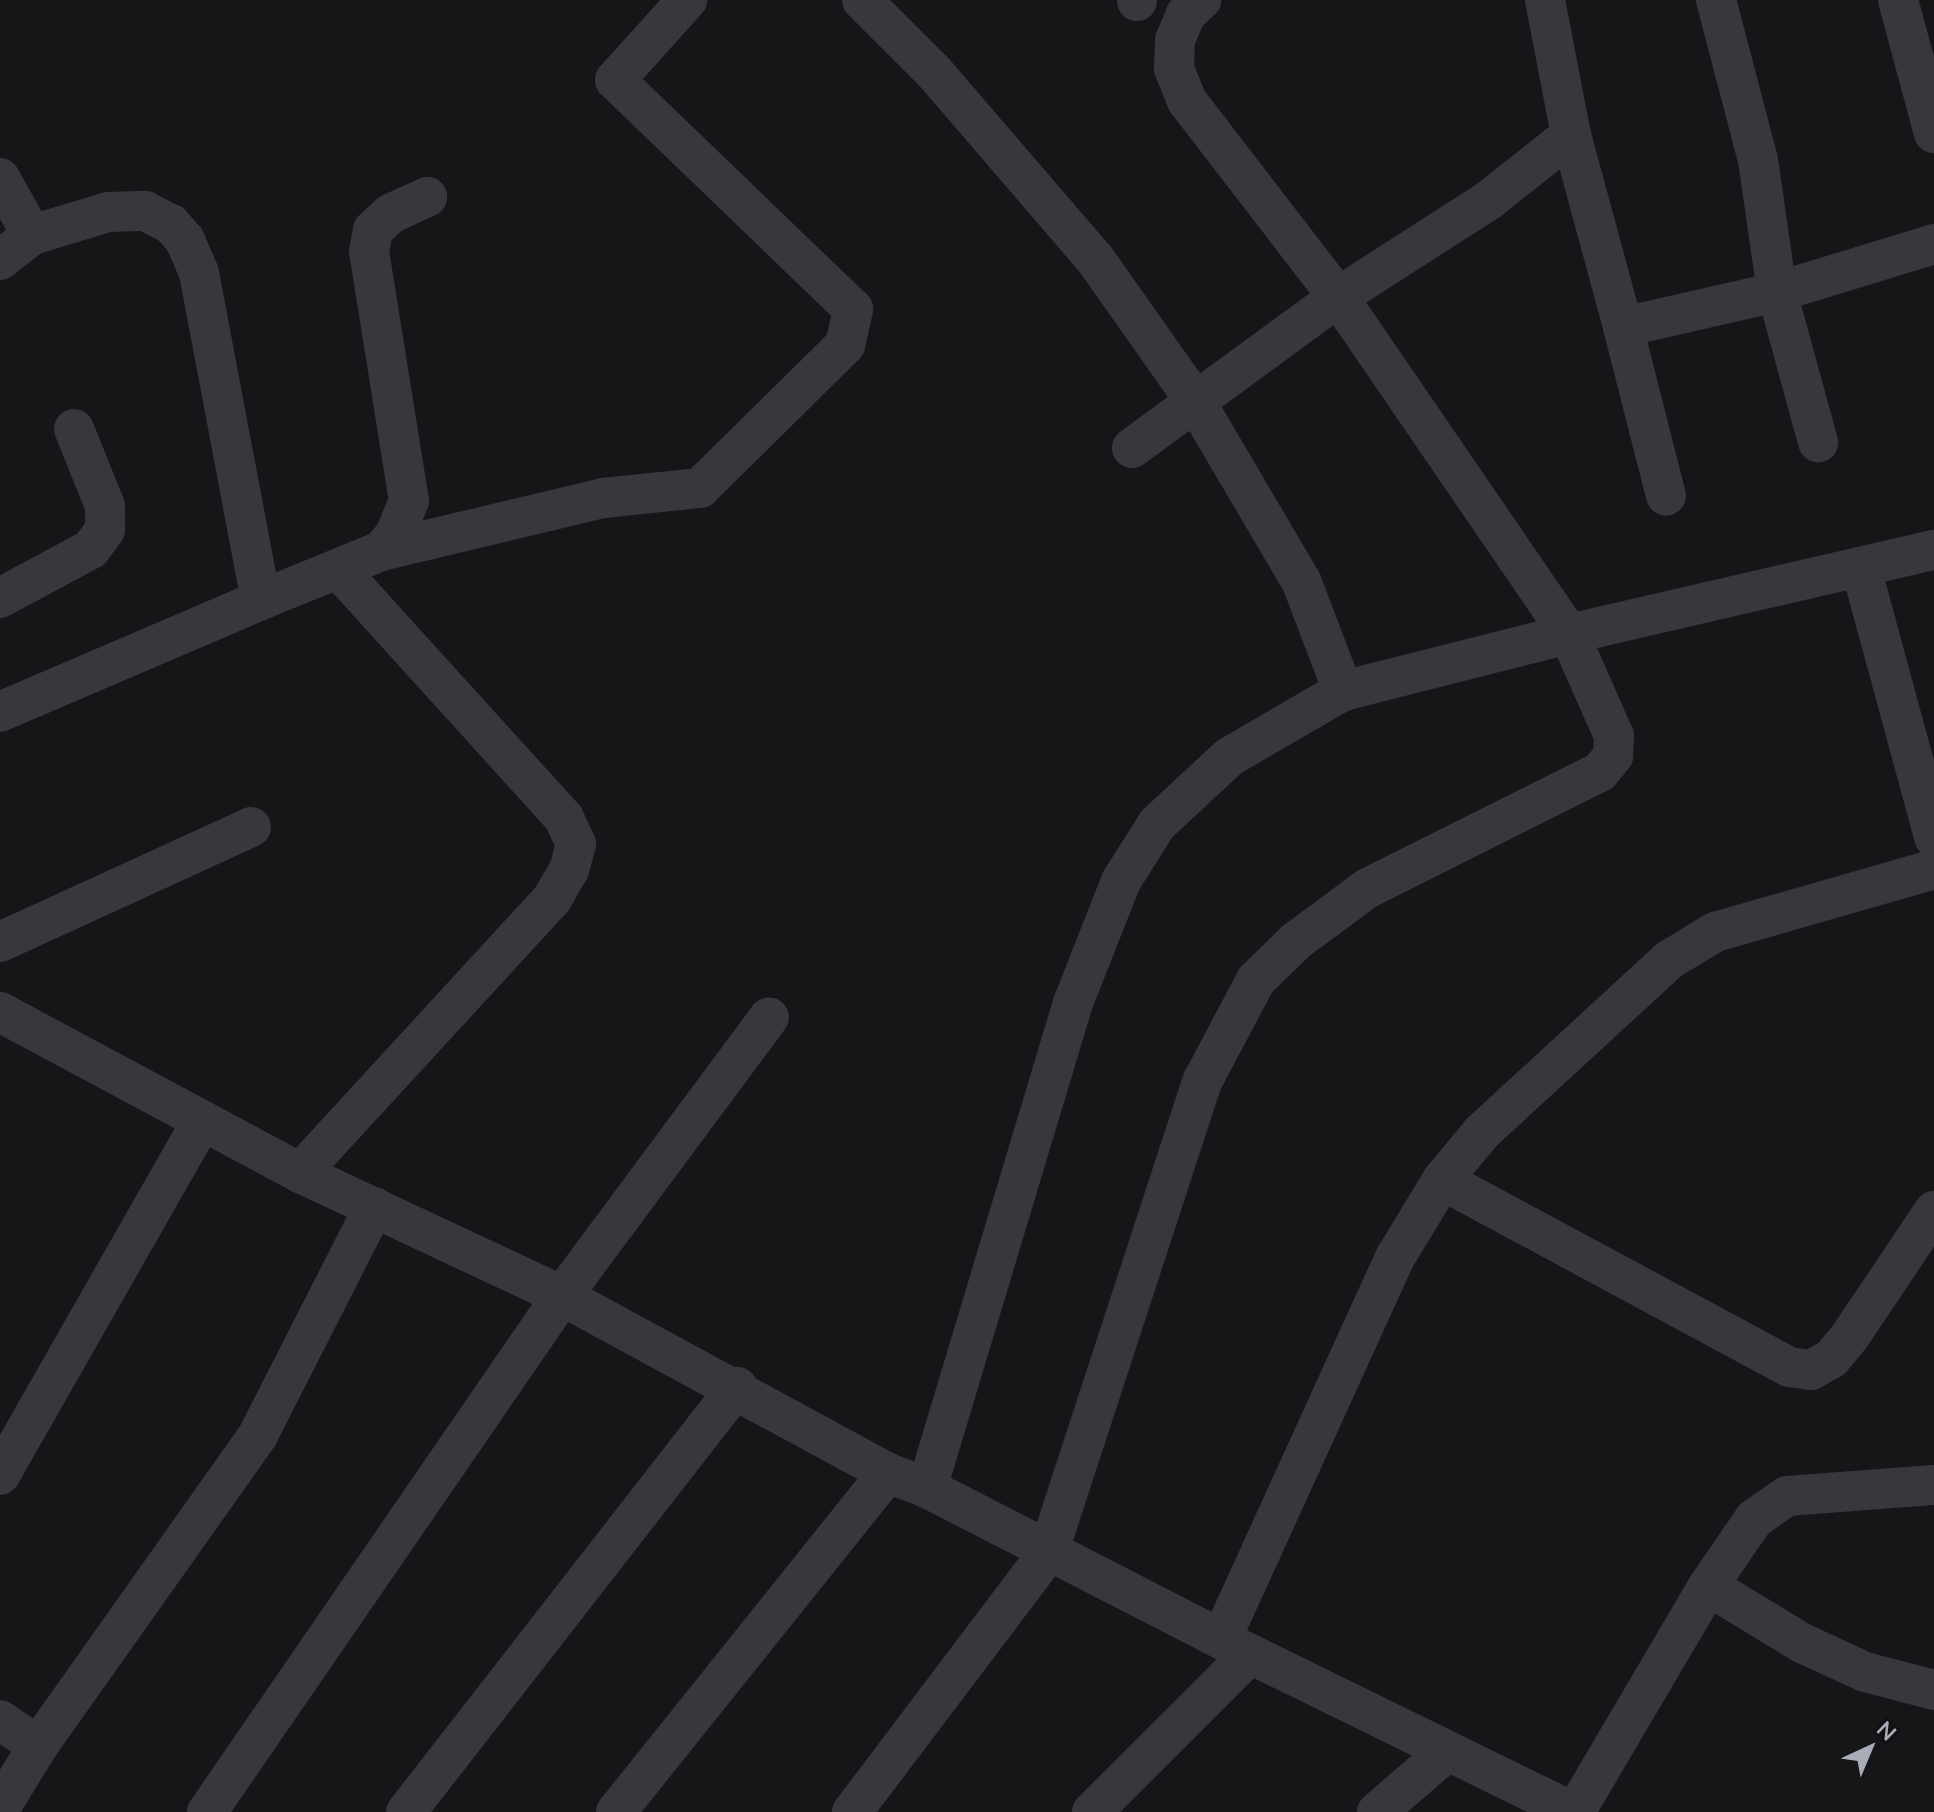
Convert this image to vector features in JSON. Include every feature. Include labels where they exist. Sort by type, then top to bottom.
[{"type":"street","points":[[0,712],[261,600],[340,571],[381,551],[603,498],[700,488],[845,345],[853,309],[615,80],[687,0]]},
{"type":"street","points":[[862,0],[934,72],[1095,259],[1195,401],[1302,583],[1343,691]]},
{"type":"street","points":[[852,1812],[1048,1553],[1203,1080],[1226,1028],[1256,980],[1296,941],[1368,888],[1600,772],[1613,756],[1614,736],[1569,634],[1338,297],[1187,101],[1174,68],[1175,40],[1186,14],[1201,0]]},
{"type":"street","points":[[1545,0],[1571,135],[1666,496]]},
{"type":"street","points":[[1716,0],[1758,160],[1777,292],[1818,442]]},
{"type":"street","points":[[1898,0],[1934,133]]},
{"type":"street","points":[[1132,448],[1338,297],[1489,200],[1571,135]]},
{"type":"street","points":[[0,178],[32,235]]},
{"type":"street","points":[[381,551],[395,535],[409,501],[369,252],[373,230],[390,214],[427,197]]},
{"type":"street","points":[[0,260],[32,235],[108,212],[145,211],[171,224],[185,240],[199,273],[261,600]]},
{"type":"street","points":[[1623,327],[1777,292],[1934,244]]},
{"type":"street","points":[[0,598],[91,549],[105,530],[105,506],[74,429]]},
{"type":"street","points":[[927,1488],[1073,1003],[1121,881],[1157,824],[1229,757],[1343,691],[1569,634],[1934,550]]},
{"type":"street","points":[[1861,568],[1934,837]]},
{"type":"street","points":[[300,1173],[552,899],[569,870],[576,844],[564,818],[340,571]]},
{"type":"street","points":[[0,942],[251,827]]},
{"type":"street","points":[[1092,1812],[1236,1646],[1396,1256],[1442,1180],[1482,1132],[1669,960],[1715,932],[1754,918],[1934,869]]},
{"type":"street","points":[[0,1012],[300,1173],[562,1296],[737,1387],[888,1473],[927,1488],[1048,1553],[1445,1753],[1574,1812],[1708,1586],[1754,1519],[1787,1496],[1934,1485]]},
{"type":"street","points":[[207,1812],[562,1296],[769,1017]]},
{"type":"street","points":[[0,1475],[202,1121]]},
{"type":"street","points":[[1442,1180],[1800,1368],[1811,1370],[1831,1359],[1923,1255],[1934,1211]]},
{"type":"street","points":[[0,1808],[38,1746],[258,1435],[374,1207]]},
{"type":"street","points":[[406,1812],[737,1387]]},
{"type":"street","points":[[616,1812],[888,1473]]},
{"type":"street","points":[[1708,1586],[1827,1655],[1865,1672],[1934,1690]]},
{"type":"street","points":[[0,1720],[38,1746]]},
{"type":"street","points":[[1377,1812],[1445,1753]]}]
